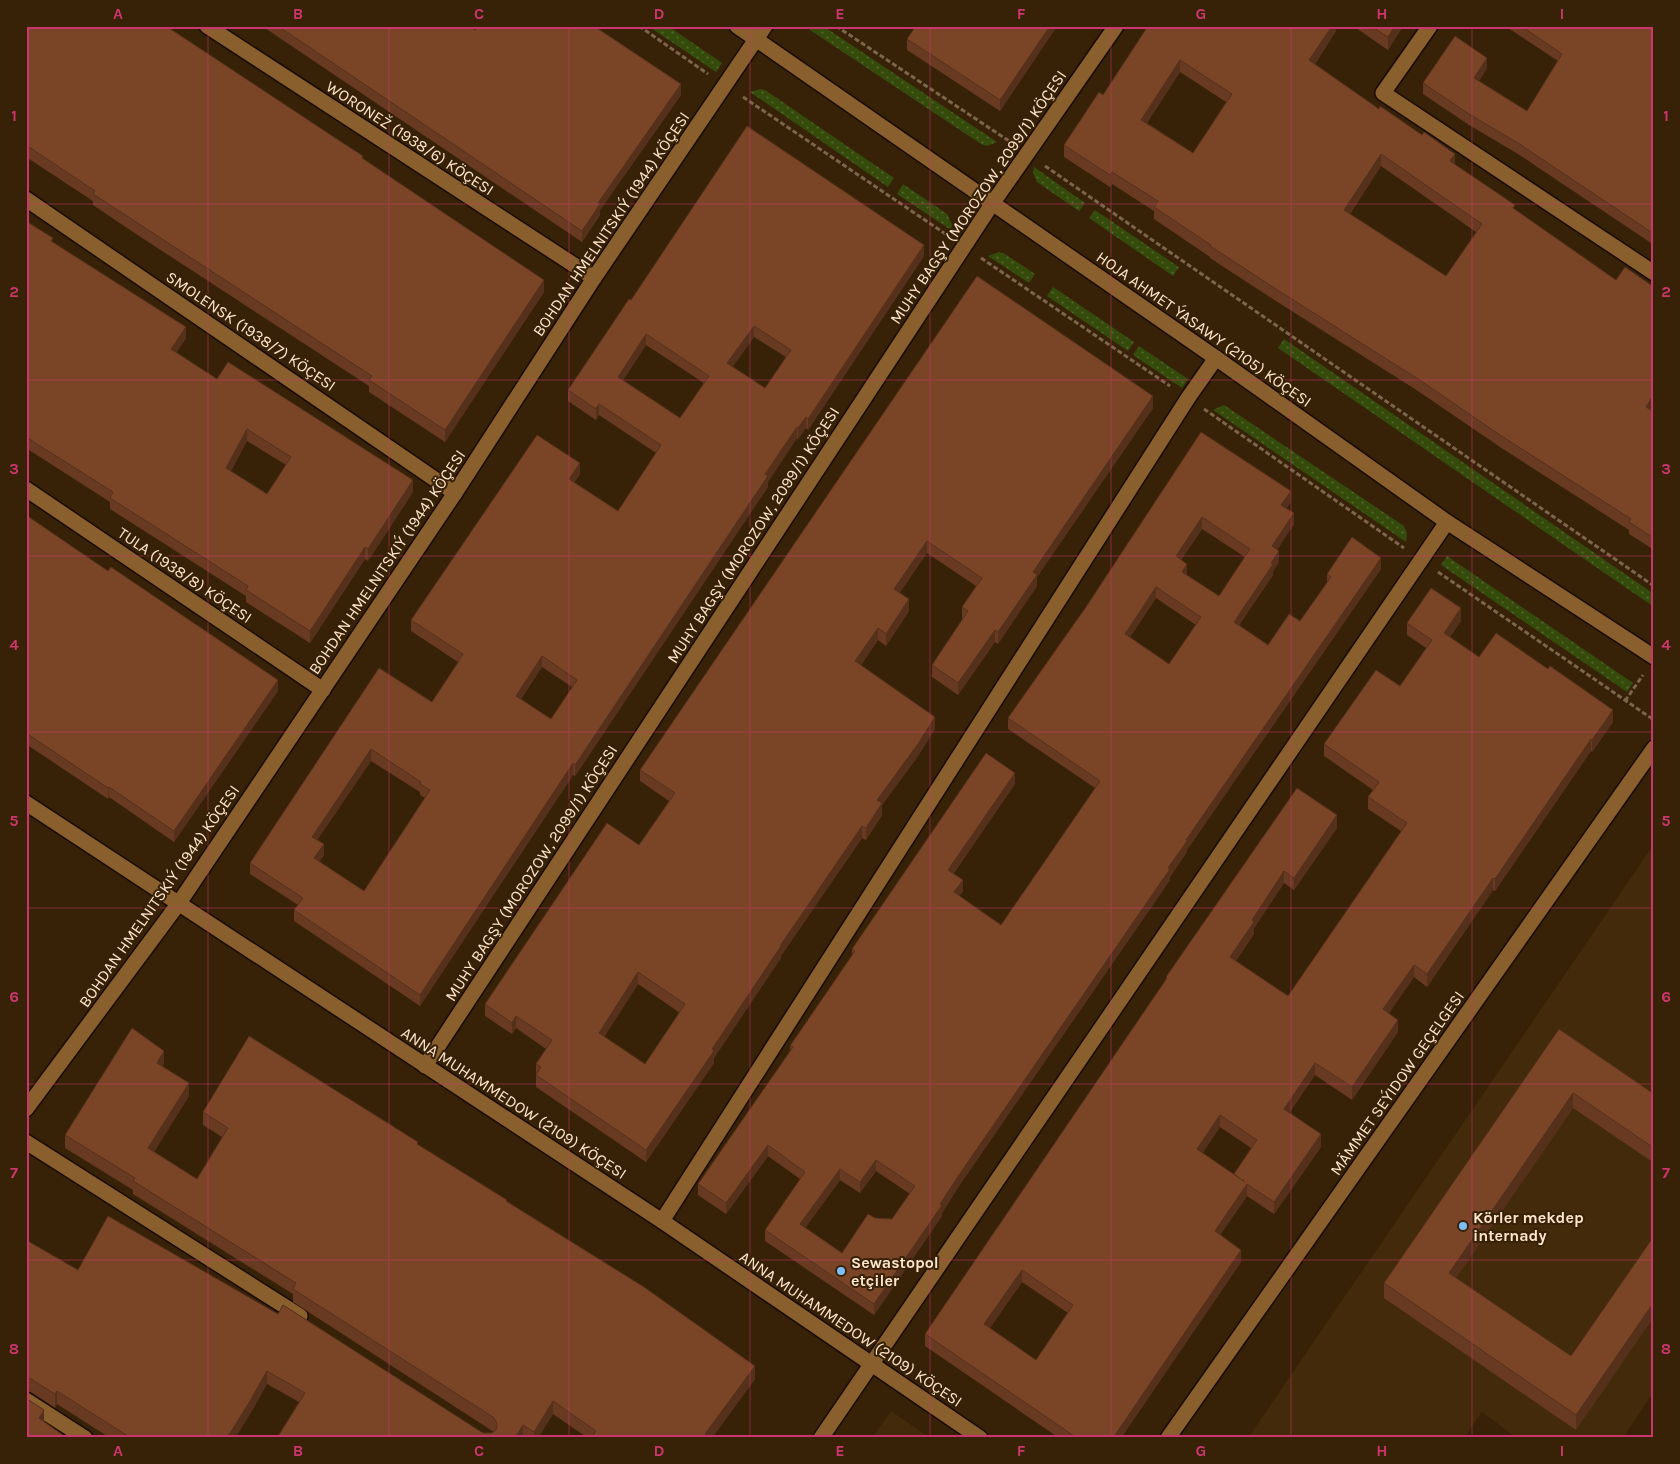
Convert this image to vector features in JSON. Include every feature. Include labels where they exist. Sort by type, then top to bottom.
[{"type":"street","name":"WORONEŽ (1938/6) KÖÇESI","points":[[207,26],[594,278]]},
{"type":"street","name":"HOJA AHMET ÝASAWY (2105) KÖÇESI","points":[[737,26],[1216,358],[1447,522],[1651,663]]},
{"type":"street","name":"BOHDAN HMELNITSKIÝ (1944) KÖÇESI","points":[[26,1109],[179,903],[456,493],[594,278],[765,26]]},
{"type":"street","name":"MUHY BAGŞY (MOROZOW, 2099/1) KÖÇESI","points":[[425,1066],[964,246],[1116,26]]},
{"type":"street","points":[[1430,26],[1383,93],[1654,273]]},
{"type":"street","name":"SMOLENSK (1938/7) KÖÇESI","points":[[26,199],[456,493]]},
{"type":"street","points":[[662,1221],[1188,398],[1216,358]]},
{"type":"street","name":"TULA (1938/8) KÖÇESI","points":[[26,489],[323,690]]},
{"type":"street","points":[[821,1438],[1447,522]]},
{"type":"street","name":"MÄMMET SEÝIDOW GEÇELGESI","points":[[1168,1438],[1654,748]]},
{"type":"street","name":"ANNA MUHAMMEDOW (2109) KÖÇESI","points":[[26,803],[662,1221],[980,1438]]},
{"type":"street","points":[[26,1142],[310,1323]]},
{"type":"street","points":[[26,1400],[85,1438]]},
{"type":"path","points":[[638,26],[1188,398],[1654,720]]},
{"type":"path","points":[[836,26],[1027,154],[1654,586]]},
{"type":"path","points":[[1626,701],[1651,663]]},
{"type":"shaded area","points":[[1654,844],[1654,1391],[1623,1438],[1517,1438],[1482,1412],[1464,1438],[1248,1438]]},
{"type":"shaded area","points":[[891,1411],[930,1438],[872,1438]]},
{"type":"green space","points":[[648,26],[668,26],[722,63],[716,72]]},
{"type":"green space","points":[[804,26],[823,26],[997,142],[987,146],[981,144]]},
{"type":"green space","points":[[760,89],[765,90],[894,178],[888,187],[750,92]]},
{"type":"green space","points":[[1034,167],[1085,203],[1079,211],[1037,182],[1033,173]]},
{"type":"green space","points":[[903,184],[947,214],[952,225],[951,230],[897,194]]},
{"type":"green space","points":[[1095,210],[1179,267],[1173,276],[1089,218]]},
{"type":"green space","points":[[999,252],[1035,274],[1029,283],[988,256]]},
{"type":"green space","points":[[1053,287],[1134,342],[1128,351],[1047,296]]},
{"type":"green space","points":[[1284,339],[1654,594],[1654,607],[1278,348]]},
{"type":"green space","points":[[1139,346],[1188,379],[1182,388],[1133,355]]},
{"type":"green space","points":[[1224,405],[1404,526],[1407,533],[1406,542],[1213,410]]},
{"type":"green space","points":[[1447,556],[1633,683],[1627,692],[1441,565]]},
{"type":"building","points":[[26,26],[166,26],[363,156],[362,158],[544,280],[445,430],[369,380],[372,376],[93,194],[95,191],[26,145]]},
{"type":"building","points":[[278,26],[469,26],[475,30],[477,26],[594,26],[681,84],[598,203],[600,204],[582,231]]},
{"type":"building","points":[[916,26],[1050,26],[1000,100],[907,39]]},
{"type":"building","points":[[1148,26],[1332,26],[1309,60],[1379,109],[1380,106],[1422,135],[1424,132],[1455,154],[1450,161],[1515,205],[1513,208],[1616,280],[1625,267],[1654,287],[1654,394],[1646,407],[1654,412],[1654,538],[1629,522],[1631,519],[1500,435],[1418,379],[1210,246],[1154,207],[1158,201],[1112,172],[1110,175],[1064,145],[1099,92],[1103,95]],"holes":[[[1180,60],[1232,94],[1193,153],[1141,120]],[[1381,154],[1482,224],[1446,276],[1344,210]]]},
{"type":"building","points":[[1371,26],[1395,26],[1388,37]]},
{"type":"building","points":[[1521,26],[1654,26],[1654,234],[1518,143],[1469,114],[1423,83],[1455,36],[1487,58],[1474,78],[1527,111],[1562,54]]},
{"type":"building","points":[[747,126],[924,245],[808,419],[806,417],[797,427],[765,474],[768,476],[575,765],[573,763],[420,995],[294,910],[303,898],[250,863],[379,668],[432,702],[463,654],[411,620],[537,435],[580,463],[569,479],[618,511],[661,445],[599,404],[596,409],[568,390],[629,299],[631,300]],"holes":[[[754,326],[791,350],[765,388],[727,363]],[[646,334],[709,376],[680,418],[618,377]],[[542,656],[577,680],[551,719],[516,696]],[[371,749],[430,790],[364,891],[314,858],[324,844],[312,837]]]},
{"type":"building","points":[[26,221],[53,238],[51,241],[186,327],[171,349],[217,379],[228,362],[413,480],[368,549],[365,547],[310,631],[246,590],[248,586],[110,498],[113,492],[26,437]],"holes":[[[247,429],[291,457],[267,494],[226,468]]]},
{"type":"building","points":[[977,276],[1153,396],[1033,572],[1037,575],[998,632],[995,630],[958,683],[932,665],[968,611],[962,607],[982,578],[927,541],[894,589],[909,599],[886,634],[878,628],[855,661],[935,717],[918,744],[877,800],[882,803],[866,828],[862,826],[780,946],[712,1049],[714,1051],[646,1150],[536,1075],[541,1067],[536,1064],[552,1040],[516,1016],[512,1023],[485,1004],[607,823],[639,845],[675,793],[640,770]],"holes":[[[638,972],[685,1004],[645,1064],[599,1033]]]},
{"type":"building","points":[[1201,432],[1291,491],[1281,505],[1294,513],[1272,546],[1279,551],[1271,563],[1273,564],[1234,622],[1268,645],[1289,614],[1300,621],[1331,577],[1327,574],[1352,537],[1381,558],[1186,840],[1168,868],[1170,869],[959,1175],[940,1204],[942,1205],[874,1304],[765,1230],[805,1172],[768,1145],[726,1203],[698,1184],[793,1047],[790,1046],[855,951],[852,949],[986,753],[1015,773],[948,870],[963,880],[954,892],[1001,925],[1100,781],[1008,718],[1086,607]],"holes":[[[1202,517],[1250,549],[1219,596],[1182,572],[1187,564],[1176,556]],[[1156,587],[1201,617],[1169,664],[1125,634]],[[876,1160],[915,1186],[892,1219],[875,1218],[868,1214],[842,1253],[800,1224],[840,1169],[860,1182]]]},
{"type":"building","points":[[26,515],[108,571],[111,567],[278,680],[174,831],[26,733]]},
{"type":"building","points":[[1431,588],[1461,608],[1444,633],[1479,657],[1496,633],[1548,669],[1550,666],[1613,710],[1427,974],[1414,965],[1383,1009],[1398,1020],[1352,1087],[1315,1063],[1284,1109],[1321,1134],[1274,1202],[1247,1184],[1215,1231],[1241,1250],[1113,1438],[1077,1438],[925,1334],[1166,977],[1297,788],[1337,815],[1294,878],[1284,871],[1252,920],[1254,922],[1230,957],[1288,996],[1407,823],[1368,797],[1379,782],[1324,744],[1376,670],[1400,686],[1432,640],[1407,623]],"holes":[[[1220,1115],[1257,1140],[1234,1174],[1245,1182],[1197,1149]],[[1022,1270],[1073,1305],[1036,1360],[984,1324]]]},
{"type":"building","points":[[132,1028],[164,1051],[157,1063],[189,1083],[148,1148],[197,1179],[228,1128],[203,1112],[249,1036],[644,1287],[755,1366],[705,1434],[710,1438],[591,1438],[596,1431],[553,1401],[534,1432],[523,1425],[515,1438],[277,1438],[305,1393],[267,1371],[227,1438],[131,1438],[57,1391],[55,1394],[31,1379],[26,1378],[26,1240],[78,1270],[108,1216],[278,1314],[283,1305],[483,1433],[492,1433],[496,1430],[497,1426],[493,1417],[293,1289],[296,1283],[133,1181],[135,1178],[65,1135]]},
{"type":"building","name":"Körler mekdep internady","points":[[1559,1029],[1654,1094],[1654,1148],[1573,1093],[1449,1273],[1571,1356],[1654,1236],[1654,1302],[1576,1415],[1384,1283]]},
{"type":"building","points":[[26,1398],[44,1410],[39,1418],[67,1438],[26,1438]]},
{"type":"place","name":"Körler mekdep internady","points":[[1463,1226]]},
{"type":"place","name":"Sewastopol etçiler","points":[[841,1271]]}]
